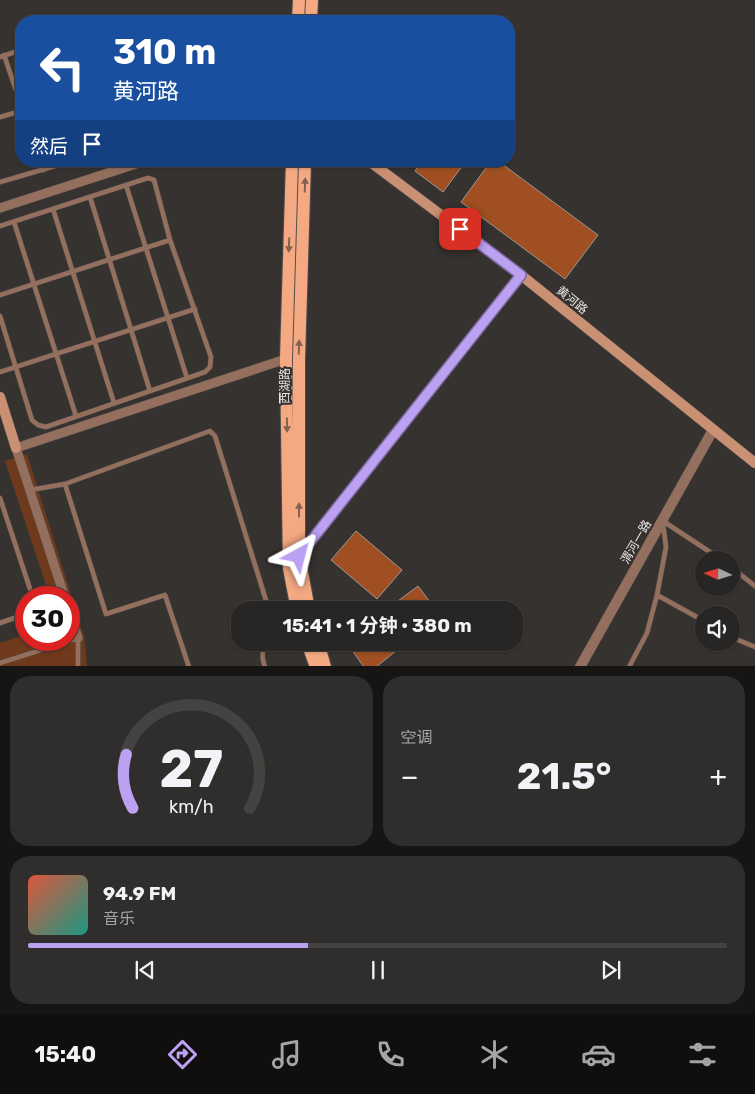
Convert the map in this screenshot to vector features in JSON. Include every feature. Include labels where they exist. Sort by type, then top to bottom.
[{"type":"main road","points":[[298,15],[299,0]]},
{"type":"main road","points":[[311,15],[312,0]]},
{"type":"main road","name":"西湖路","points":[[292,167],[286,359],[289,568],[295,601]]},
{"type":"main road","name":"西湖路","points":[[306,167],[299,359],[299,556],[307,601]]},
{"type":"main road","name":"黄河路","points":[[378,167],[521,275],[755,463]]},
{"type":"main road","points":[[0,397],[16,448]]},
{"type":"main road","points":[[0,417],[16,448]]},
{"type":"main road","points":[[310,651],[316,666]]},
{"type":"main road","points":[[321,651],[325,666]]},
{"type":"street","points":[[0,208],[126,167]]},
{"type":"street","points":[[289,568],[521,275]]},
{"type":"street","points":[[61,586],[16,448],[286,359]]},
{"type":"street","name":"渭河一路","points":[[580,666],[713,430]]},
{"type":"lane","points":[[15,52],[2,56],[15,90]]},
{"type":"lane","points":[[0,117],[15,113]]},
{"type":"lane","points":[[0,181],[53,167]]},
{"type":"lane","points":[[0,226],[148,178],[154,180],[170,240],[212,357],[210,367],[205,372],[46,427],[38,425],[32,420],[0,316]]},
{"type":"lane","points":[[126,185],[188,378]]},
{"type":"lane","points":[[90,197],[150,391]]},
{"type":"lane","points":[[53,209],[114,403]]},
{"type":"lane","points":[[14,222],[76,416]]},
{"type":"lane","points":[[0,294],[170,240]]},
{"type":"lane","points":[[0,372],[195,309]]},
{"type":"lane","points":[[29,490],[65,484],[210,431],[215,436],[266,601]]},
{"type":"lane","points":[[65,484],[106,614],[165,595],[189,666]]},
{"type":"lane","points":[[0,498],[29,586]]},
{"type":"lane","points":[[662,521],[708,551]]},
{"type":"lane","points":[[629,666],[647,633],[657,595],[666,547],[662,521]]},
{"type":"lane","points":[[740,574],[755,586]]},
{"type":"lane","points":[[657,595],[695,616]]},
{"type":"lane","points":[[0,622],[15,617]]},
{"type":"lane","points":[[740,641],[755,647]]},
{"type":"lane","points":[[0,663],[37,651]]},
{"type":"lane","points":[[78,651],[78,666]]},
{"type":"lane","points":[[263,651],[261,658],[265,666]]},
{"type":"shaded area","points":[[27,454],[68,586],[46,586],[5,461]]},
{"type":"shaded area","points":[[80,623],[84,636],[87,666],[0,666],[0,643],[15,638],[15,651],[80,651]]},
{"type":"building","points":[[418,167],[462,167],[443,192],[415,171]]},
{"type":"building","points":[[487,167],[506,167],[598,235],[565,279],[461,202]]},
{"type":"building","points":[[356,531],[402,570],[377,599],[331,560]]},
{"type":"building","points":[[418,586],[429,601],[398,601]]},
{"type":"building","points":[[352,651],[396,651],[377,666],[363,666]]},
{"type":"route","points":[[299,556],[521,275],[460,229]]}]
